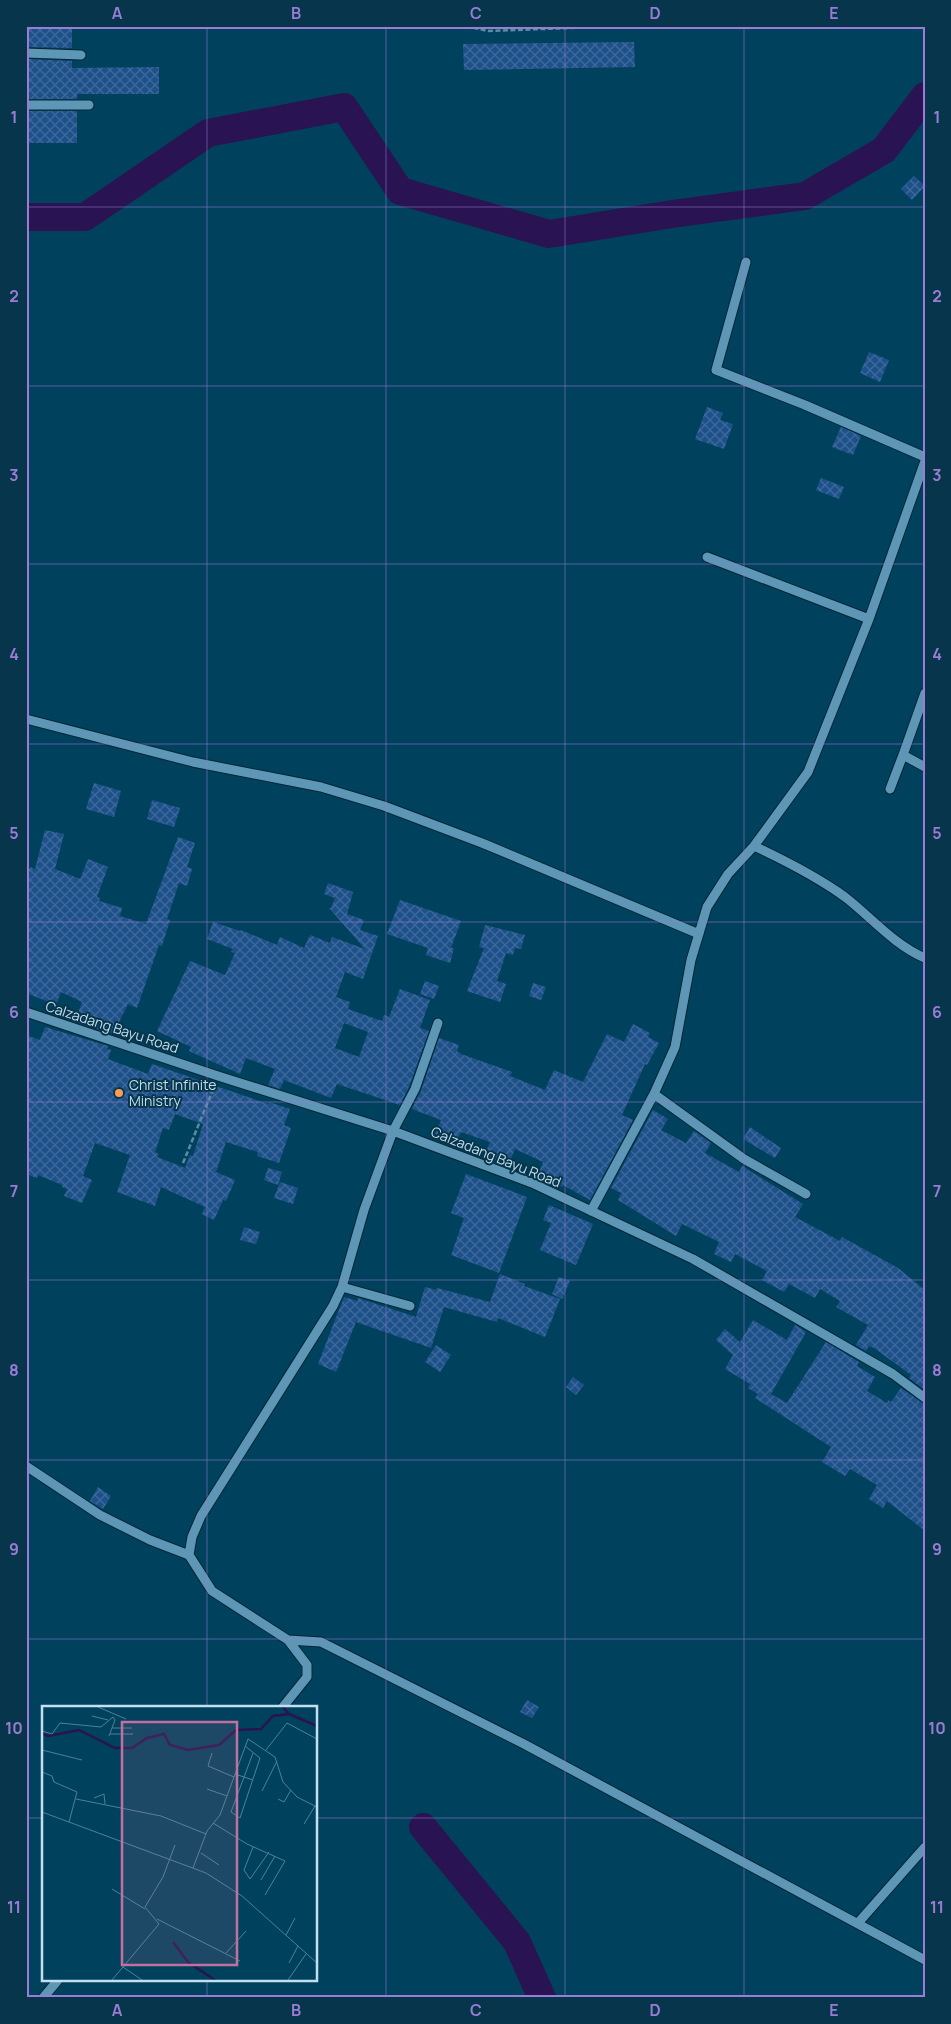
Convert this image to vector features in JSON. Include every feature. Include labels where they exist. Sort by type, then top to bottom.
[{"type":"street","points":[[26,53],[81,55]]},
{"type":"street","points":[[26,105],[89,105]]},
{"type":"street","points":[[746,262],[716,370],[925,457]]},
{"type":"street","points":[[591,1211],[654,1094],[674,1048],[692,960],[707,907],[719,886],[754,846],[808,772],[869,619],[925,461]]},
{"type":"street","points":[[707,557],[869,619]]},
{"type":"street","points":[[890,789],[925,693]]},
{"type":"street","points":[[26,720],[194,762],[321,787],[384,806],[482,843],[699,934]]},
{"type":"street","points":[[903,754],[925,767]]},
{"type":"street","points":[[754,846],[812,875],[844,897],[900,943],[925,958]]},
{"type":"street","name":"Calzadang Bayu Road","points":[[26,1012],[218,1076],[393,1131],[532,1183],[693,1259],[766,1299],[893,1374],[925,1398]]},
{"type":"street","points":[[189,1555],[192,1537],[201,1516],[328,1314],[342,1287],[364,1210],[393,1131],[414,1089],[438,1023]]},
{"type":"street","points":[[654,1094],[744,1159],[806,1194]]},
{"type":"street","points":[[342,1287],[410,1306]]},
{"type":"street","points":[[26,1466],[100,1515],[150,1540],[189,1555],[212,1591],[288,1640],[307,1665],[307,1677],[284,1706]]},
{"type":"street","points":[[288,1640],[321,1642],[524,1744],[925,1960]]},
{"type":"street","points":[[858,1923],[925,1847]]},
{"type":"street","points":[[43,1998],[56,1982]]},
{"type":"path","points":[[466,26],[488,31],[626,26]]},
{"type":"path","points":[[183,1163],[218,1076]]},
{"type":"building","points":[[26,26],[72,26],[72,48],[26,47]]},
{"type":"building","points":[[634,42],[635,67],[464,70],[463,44]]},
{"type":"building","points":[[26,59],[72,61],[72,68],[159,67],[159,94],[77,94],[77,99],[26,99]]},
{"type":"building","points":[[26,111],[77,111],[77,143],[26,143]]},
{"type":"building","points":[[914,176],[925,186],[912,200],[901,189]]},
{"type":"building","points":[[869,352],[889,360],[880,382],[860,373]]},
{"type":"building","points":[[707,407],[723,413],[720,420],[733,424],[724,449],[695,439]]},
{"type":"building","points":[[841,427],[861,436],[853,455],[832,447]]},
{"type":"building","points":[[821,478],[844,487],[839,499],[816,490]]},
{"type":"building","points":[[94,783],[121,791],[114,817],[86,809]]},
{"type":"building","points":[[152,800],[180,808],[174,827],[147,819]]},
{"type":"building","points":[[45,830],[64,834],[55,869],[80,879],[88,859],[108,867],[97,897],[100,898],[99,901],[122,908],[120,916],[146,924],[178,837],[195,843],[187,867],[192,869],[187,886],[179,883],[167,919],[170,920],[162,946],[159,945],[137,1008],[128,1004],[113,1034],[75,1022],[82,1002],[61,992],[56,1005],[26,993],[26,877],[30,867],[35,869]]},
{"type":"building","points":[[328,883],[353,892],[347,914],[364,920],[360,930],[378,936],[363,979],[345,972],[336,997],[350,1002],[348,1009],[382,1021],[384,1015],[389,1017],[400,989],[430,1000],[420,1028],[429,1031],[409,1087],[400,1105],[337,1084],[331,1098],[284,1080],[280,1089],[268,1085],[275,1069],[246,1058],[240,1074],[189,1051],[191,1047],[157,1031],[190,961],[225,975],[235,953],[231,952],[233,949],[207,939],[213,922],[241,930],[277,945],[280,937],[304,948],[310,935],[330,943],[332,937],[365,949],[329,908],[331,908],[335,898],[324,894]],"holes":[[[344,1023],[368,1032],[359,1057],[335,1048]]]},
{"type":"building","points":[[400,900],[461,921],[451,948],[454,948],[450,963],[426,955],[428,948],[387,934]]},
{"type":"building","points":[[485,925],[525,935],[521,949],[515,948],[513,955],[506,953],[497,981],[506,984],[500,1002],[467,991],[484,948],[479,947]]},
{"type":"building","points":[[425,981],[439,986],[434,999],[420,994]]},
{"type":"building","points":[[533,983],[546,987],[541,1000],[529,996]]},
{"type":"building","points":[[633,1024],[650,1033],[648,1037],[659,1043],[647,1065],[645,1064],[622,1115],[633,1120],[590,1200],[563,1185],[562,1187],[537,1177],[543,1162],[515,1149],[508,1166],[484,1156],[490,1142],[461,1132],[456,1143],[435,1134],[441,1120],[412,1109],[421,1091],[439,1038],[459,1045],[457,1051],[461,1054],[512,1072],[510,1076],[545,1090],[554,1070],[583,1082],[607,1034],[624,1042]]},
{"type":"building","points":[[45,1027],[108,1046],[107,1049],[111,1050],[108,1059],[148,1074],[152,1064],[268,1104],[269,1102],[290,1109],[284,1125],[291,1128],[279,1163],[257,1156],[258,1152],[226,1142],[216,1172],[235,1180],[226,1201],[223,1200],[214,1220],[202,1214],[205,1207],[161,1187],[155,1206],[117,1192],[130,1155],[95,1143],[83,1176],[92,1180],[82,1203],[64,1196],[67,1189],[62,1187],[62,1185],[38,1175],[37,1178],[26,1174],[26,1035],[40,1040]],"holes":[[[175,1114],[203,1124],[193,1156],[190,1155],[185,1168],[157,1157],[159,1154],[155,1152],[163,1128],[169,1130]]]},
{"type":"building","points":[[653,1110],[668,1119],[661,1130],[686,1143],[694,1131],[711,1143],[705,1153],[739,1172],[742,1166],[803,1204],[795,1217],[840,1241],[842,1237],[898,1268],[925,1290],[925,1390],[909,1378],[911,1375],[874,1348],[869,1346],[866,1351],[856,1345],[868,1325],[836,1307],[840,1301],[820,1289],[815,1298],[789,1284],[784,1292],[762,1280],[767,1271],[735,1254],[731,1262],[714,1254],[719,1242],[682,1224],[676,1236],[618,1200],[621,1193],[611,1188]]},
{"type":"building","points":[[750,1127],[781,1148],[775,1158],[743,1139]]},
{"type":"building","points":[[268,1168],[282,1172],[278,1185],[264,1180]]},
{"type":"building","points":[[466,1174],[527,1197],[499,1273],[451,1255],[464,1218],[451,1213]]},
{"type":"building","points":[[280,1182],[298,1188],[293,1204],[274,1198]]},
{"type":"building","points":[[549,1205],[593,1224],[576,1265],[540,1250],[551,1223],[543,1220]]},
{"type":"building","points":[[244,1227],[260,1232],[256,1244],[240,1240]]},
{"type":"building","points":[[500,1274],[525,1284],[524,1286],[560,1299],[545,1337],[498,1318],[497,1322],[444,1307],[431,1348],[356,1322],[336,1372],[318,1364],[344,1297],[357,1301],[358,1298],[416,1317],[425,1287],[436,1290],[437,1288],[490,1302]]},
{"type":"building","points":[[559,1277],[570,1281],[562,1299],[552,1294]]},
{"type":"building","points":[[753,1320],[787,1340],[795,1325],[806,1332],[771,1394],[787,1403],[826,1342],[859,1362],[857,1366],[875,1377],[867,1391],[887,1403],[888,1400],[891,1402],[901,1388],[925,1404],[925,1531],[887,1501],[883,1508],[869,1499],[877,1485],[850,1469],[845,1476],[822,1462],[831,1447],[755,1398],[758,1394],[748,1388],[750,1384],[725,1369],[733,1355],[716,1340],[725,1329],[740,1342]]},
{"type":"building","points":[[436,1345],[451,1355],[440,1372],[425,1362]]},
{"type":"building","points":[[573,1377],[584,1385],[576,1395],[566,1387]]},
{"type":"building","points":[[98,1487],[111,1496],[103,1509],[90,1501]]},
{"type":"building","points":[[527,1700],[539,1707],[532,1718],[520,1712]]},
{"type":"waterway","points":[[26,217],[85,217],[208,133],[344,107],[400,191],[549,234],[672,214],[805,196],[884,150],[925,96]]},
{"type":"waterway","points":[[423,1827],[517,1942],[542,1998]]},
{"type":"place","name":"Christ Infinite Ministry","points":[[119,1093]]}]
